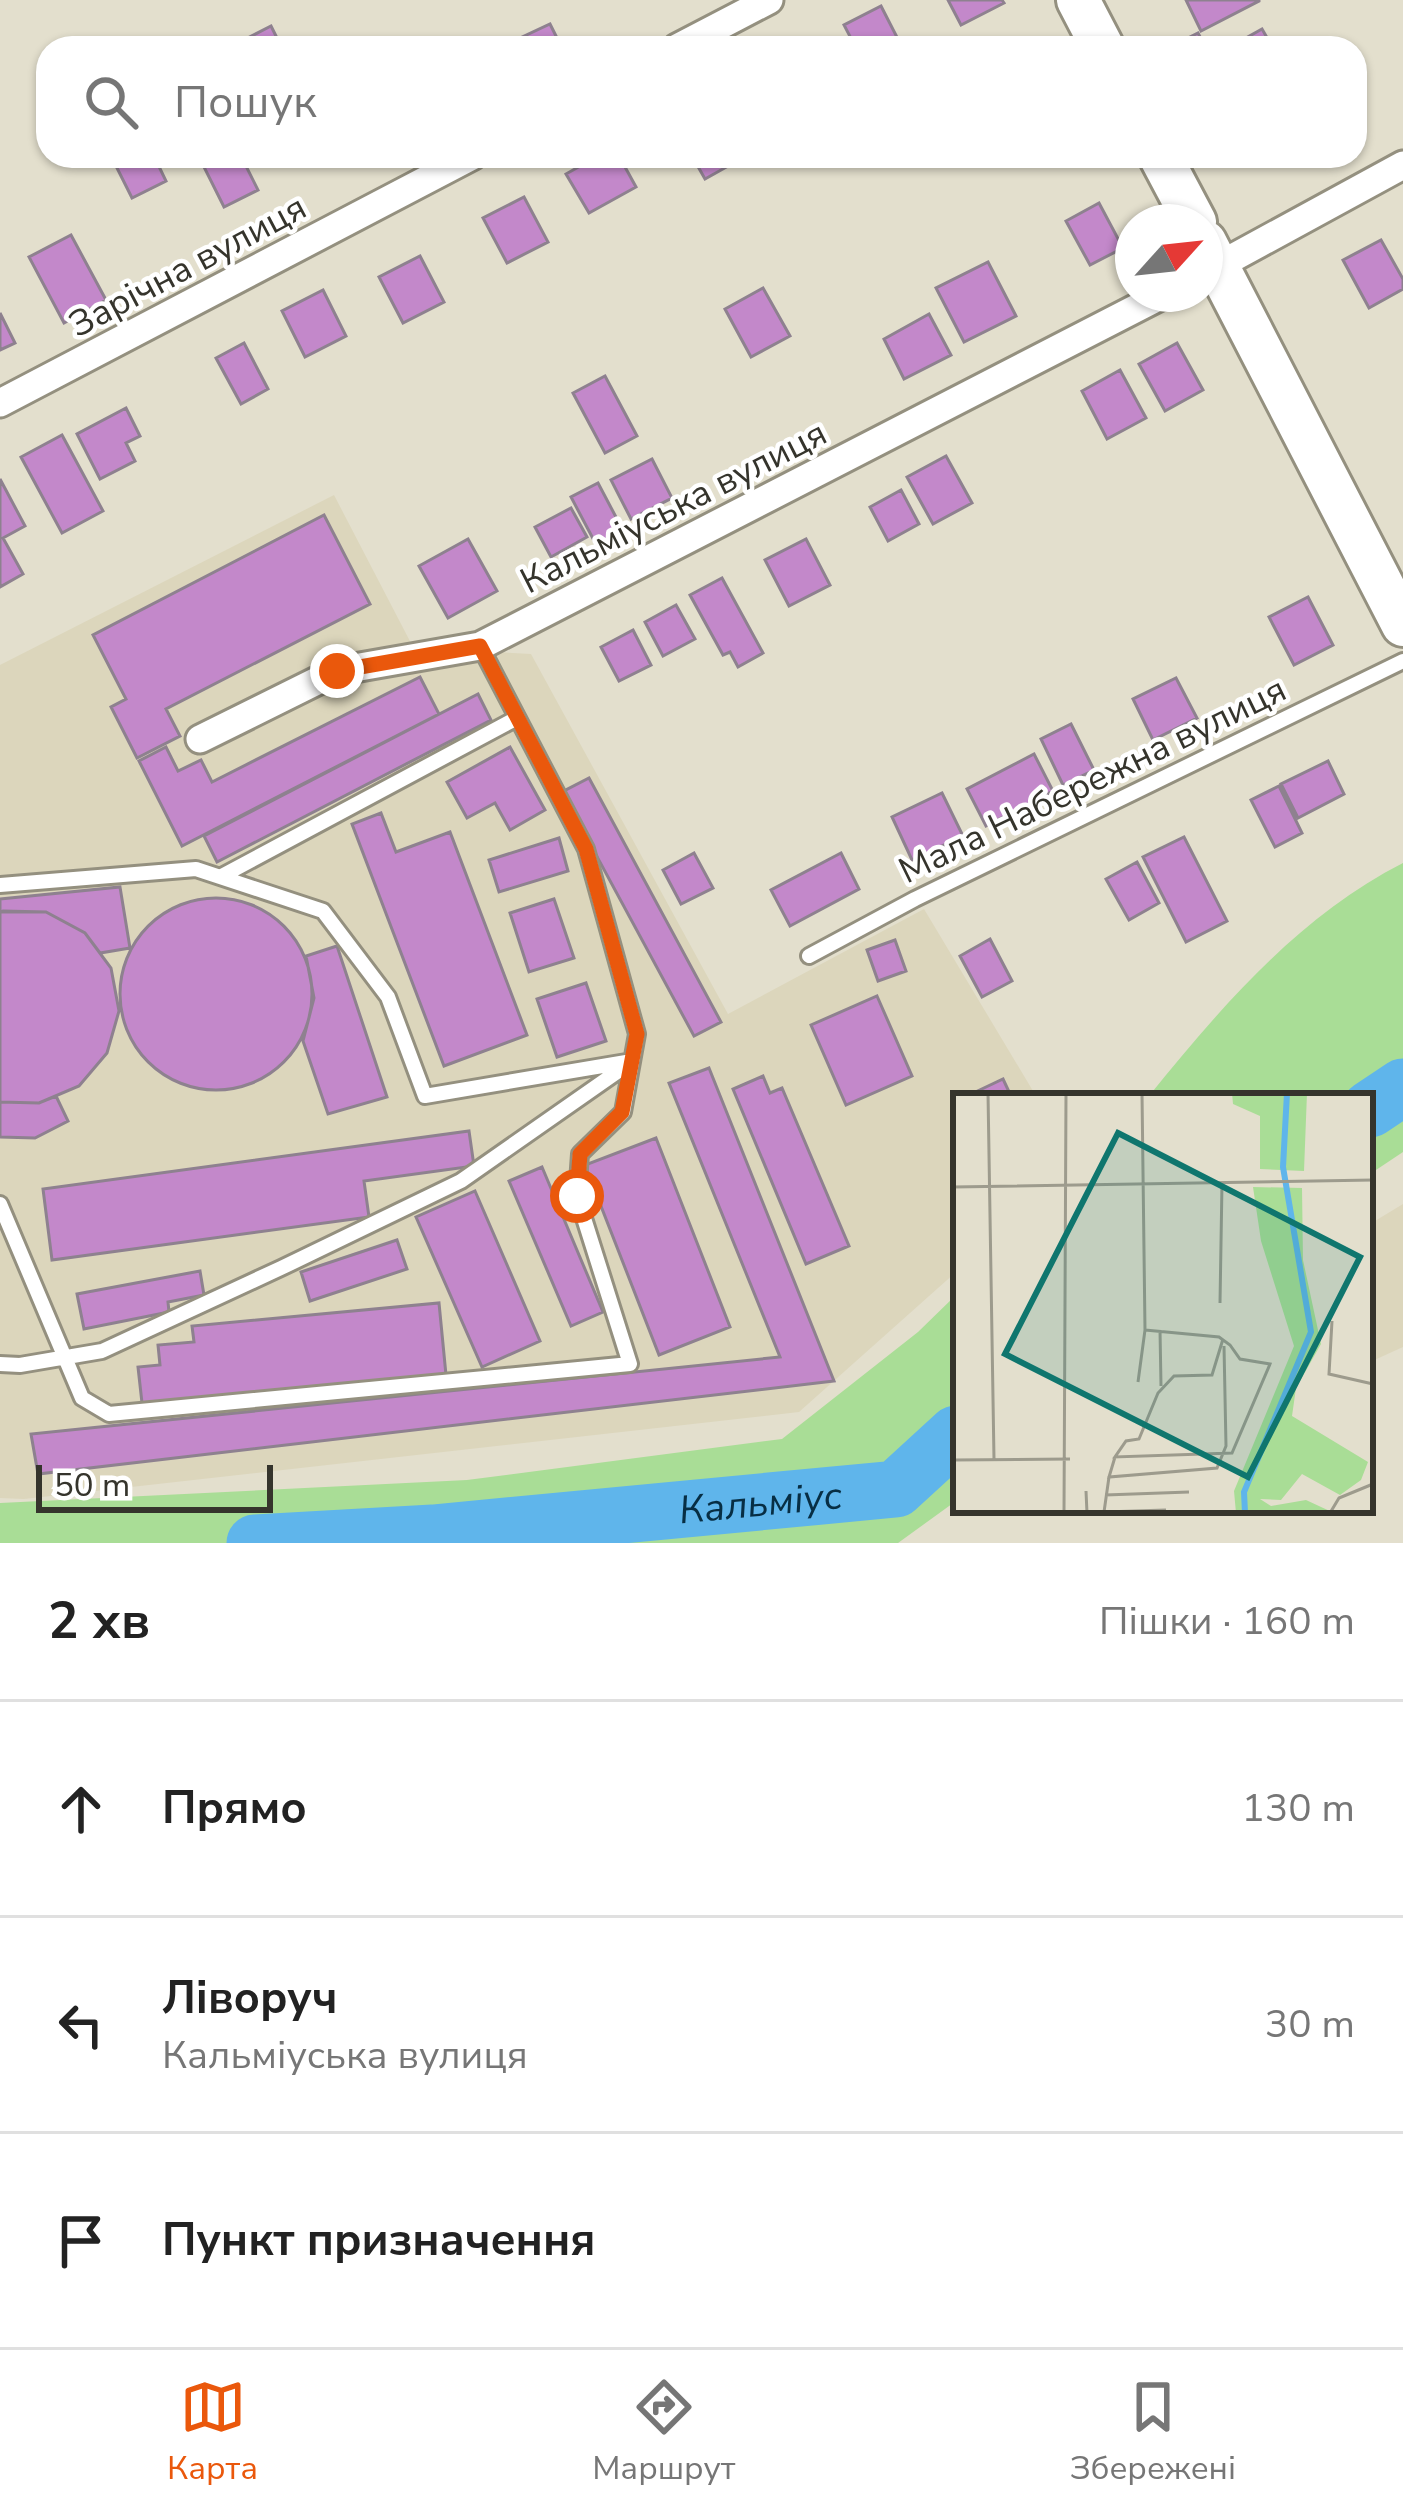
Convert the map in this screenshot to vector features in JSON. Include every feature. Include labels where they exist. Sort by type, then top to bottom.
[{"type":"main road","points":[[1078,0],[1097,36]]},
{"type":"main road","points":[[1166,168],[1185,204]]},
{"type":"main road","points":[[1223,286],[1403,625]]},
{"type":"street","points":[[700,36],[769,0]]},
{"type":"street","points":[[1223,253],[1403,165]]},
{"type":"street","name":"Зарічна вулиця","points":[[0,404],[449,168]]},
{"type":"street","name":"Кальміуська вулиця","points":[[200,740],[337,671],[480,646],[1129,312]]},
{"type":"lane","points":[[0,1204],[82,1398],[109,1414],[630,1364],[577,1196],[580,1154],[622,1112],[637,1034],[586,849],[480,646]]},
{"type":"lane","name":"Мала Набережна вулиця","points":[[809,956],[915,899],[1403,661]]},
{"type":"lane","points":[[220,877],[518,718]]},
{"type":"lane","points":[[0,885],[196,868],[323,911],[388,997],[424,1096],[632,1061]]},
{"type":"lane","points":[[0,1364],[103,1352],[461,1181],[632,1061]]},
{"type":"shaded area","points":[[334,495],[413,647],[531,654],[728,1014],[924,909],[1034,1093],[953,1093],[953,1275],[799,1412],[0,1498],[0,665]]},
{"type":"shaded area","points":[[1403,1204],[1403,1347],[1373,1361],[1373,1222]]},
{"type":"green space","points":[[1403,863],[1403,1152],[1373,1172],[1373,1093],[1152,1093],[1264,966],[1365,885]]},
{"type":"green space","points":[[953,1298],[953,1503],[898,1543],[0,1543],[0,1503],[467,1480],[782,1439],[918,1332]]},
{"type":"building","points":[[948,0],[1002,0],[1004,3],[961,25]]},
{"type":"building","points":[[1186,0],[1259,0],[1259,1],[1201,31]]},
{"type":"building","points":[[881,6],[896,36],[850,36],[844,25]]},
{"type":"building","points":[[550,24],[556,36],[524,36]]},
{"type":"building","points":[[271,26],[276,36],[251,36]]},
{"type":"building","points":[[117,168],[160,168],[166,181],[132,198]]},
{"type":"building","points":[[204,168],[247,168],[258,190],[224,207]]},
{"type":"building","points":[[577,168],[626,168],[636,187],[589,213],[566,174]]},
{"type":"building","points":[[699,168],[725,168],[705,179]]},
{"type":"building","points":[[524,197],[548,242],[507,263],[483,218]]},
{"type":"building","points":[[1099,203],[1115,233],[1115,252],[1090,265],[1066,221]]},
{"type":"building","points":[[71,235],[106,300],[64,323],[29,257]]},
{"type":"building","points":[[1381,240],[1403,279],[1403,289],[1369,308],[1343,260]]},
{"type":"building","points":[[420,256],[444,302],[403,323],[379,277]]},
{"type":"building","points":[[988,262],[1016,316],[964,342],[936,288]]},
{"type":"building","points":[[763,288],[790,336],[751,357],[725,309]]},
{"type":"building","points":[[323,290],[346,336],[305,357],[282,311]]},
{"type":"building","points":[[0,313],[15,343],[0,350]]},
{"type":"building","points":[[929,314],[951,355],[904,379],[884,339]]},
{"type":"building","points":[[244,343],[268,389],[241,404],[216,358]]},
{"type":"building","points":[[1177,343],[1203,390],[1165,411],[1139,364]]},
{"type":"building","points":[[1120,370],[1146,418],[1107,439],[1082,391]]},
{"type":"building","points":[[605,376],[637,436],[605,453],[573,393]]},
{"type":"building","points":[[126,408],[140,436],[126,443],[135,461],[100,479],[77,434]]},
{"type":"building","points":[[62,435],[103,511],[62,533],[21,457]]},
{"type":"building","points":[[946,456],[972,503],[933,524],[907,477]]},
{"type":"building","points":[[652,459],[672,498],[631,519],[611,480]]},
{"type":"building","points":[[0,479],[25,526],[3,538],[23,574],[0,587]]},
{"type":"building","points":[[598,483],[626,536],[599,550],[571,497]]},
{"type":"building","points":[[901,490],[919,524],[888,541],[870,507]]},
{"type":"building","points":[[571,508],[587,537],[551,557],[535,527]]},
{"type":"building","points":[[324,515],[370,604],[166,709],[180,736],[137,758],[111,707],[126,699],[93,635]]},
{"type":"building","points":[[468,539],[497,591],[448,618],[419,566]]},
{"type":"building","points":[[806,539],[830,585],[789,606],[765,560]]},
{"type":"building","points":[[722,578],[763,653],[738,667],[730,652],[723,655],[690,595]]},
{"type":"building","points":[[1308,597],[1333,645],[1294,665],[1269,617]]},
{"type":"building","points":[[676,605],[695,639],[663,656],[645,622]]},
{"type":"building","points":[[633,630],[651,665],[619,681],[601,647]]},
{"type":"building","points":[[420,677],[439,714],[182,846],[139,761],[166,747],[178,771],[201,760],[212,782]]},
{"type":"building","points":[[1176,678],[1197,718],[1153,740],[1133,699]]},
{"type":"building","points":[[478,694],[491,720],[217,862],[204,836]]},
{"type":"building","points":[[1071,724],[1094,770],[1063,785],[1041,739]]},
{"type":"building","points":[[510,747],[545,810],[510,830],[495,803],[467,818],[447,782]]},
{"type":"building","points":[[1034,754],[1053,791],[986,826],[967,789]]},
{"type":"building","points":[[1328,761],[1344,794],[1298,818],[1281,784]]},
{"type":"building","points":[[589,778],[721,1022],[694,1036],[562,792]]},
{"type":"building","points":[[1279,786],[1302,833],[1275,847],[1251,800]]},
{"type":"building","points":[[942,793],[963,836],[912,860],[892,817]]},
{"type":"building","points":[[381,813],[396,852],[450,832],[527,1035],[444,1066],[352,824]]},
{"type":"building","points":[[1184,837],[1227,921],[1186,942],[1143,857]]},
{"type":"building","points":[[559,838],[568,871],[499,892],[489,860]]},
{"type":"building","points":[[694,853],[713,888],[681,904],[663,870]]},
{"type":"building","points":[[841,853],[859,889],[790,926],[771,890]]},
{"type":"building","points":[[1137,862],[1159,903],[1129,920],[1106,879]]},
{"type":"building","points":[[120,887],[130,948],[100,953],[85,933],[46,912],[0,912],[0,899]]},
{"type":"building","points":[[216,898],[253,905],[284,926],[305,957],[312,994],[305,1031],[284,1062],[253,1083],[216,1090],[179,1083],[148,1062],[127,1031],[120,994],[127,957],[148,926],[179,905]]},
{"type":"building","points":[[554,899],[574,958],[529,972],[510,913]]},
{"type":"building","points":[[3,911],[46,912],[85,933],[111,968],[119,1011],[107,1053],[79,1086],[39,1103],[0,1102]]},
{"type":"building","points":[[990,939],[1012,981],[982,997],[960,956]]},
{"type":"building","points":[[895,940],[906,971],[878,981],[867,950]]},
{"type":"building","points":[[337,946],[387,1097],[328,1114],[303,1041],[314,998],[306,956]]},
{"type":"building","points":[[586,983],[606,1041],[557,1057],[537,999]]},
{"type":"building","points":[[877,996],[912,1076],[846,1105],[811,1025]]},
{"type":"building","points":[[709,1068],[834,1381],[38,1474],[31,1434],[780,1357],[669,1083]]},
{"type":"building","points":[[763,1076],[770,1093],[782,1088],[849,1246],[806,1264],[733,1089]]},
{"type":"building","points":[[1003,1079],[1010,1093],[973,1093]]},
{"type":"building","points":[[56,1096],[68,1121],[35,1138],[0,1137],[0,1102],[39,1103]]},
{"type":"building","points":[[469,1131],[474,1166],[364,1181],[369,1217],[52,1260],[43,1189]]},
{"type":"building","points":[[656,1138],[730,1327],[659,1355],[585,1165]]},
{"type":"building","points":[[542,1167],[603,1312],[571,1326],[509,1181]]},
{"type":"building","points":[[475,1191],[540,1341],[482,1367],[416,1217]]},
{"type":"building","points":[[397,1240],[407,1269],[310,1301],[301,1272]]},
{"type":"building","points":[[200,1271],[204,1295],[168,1302],[169,1312],[84,1329],[77,1294]]},
{"type":"building","points":[[439,1303],[446,1375],[142,1403],[138,1367],[160,1365],[158,1345],[194,1342],[192,1326]]},
{"type":"waterway","name":"Кальміус","points":[[1373,1107],[1403,1087]]},
{"type":"waterway","name":"Кальміус","points":[[255,1543],[433,1533],[896,1489],[953,1437]]},
{"type":"route","points":[[337,671],[480,646],[586,849],[637,1034],[622,1112],[580,1154],[577,1196]]}]
